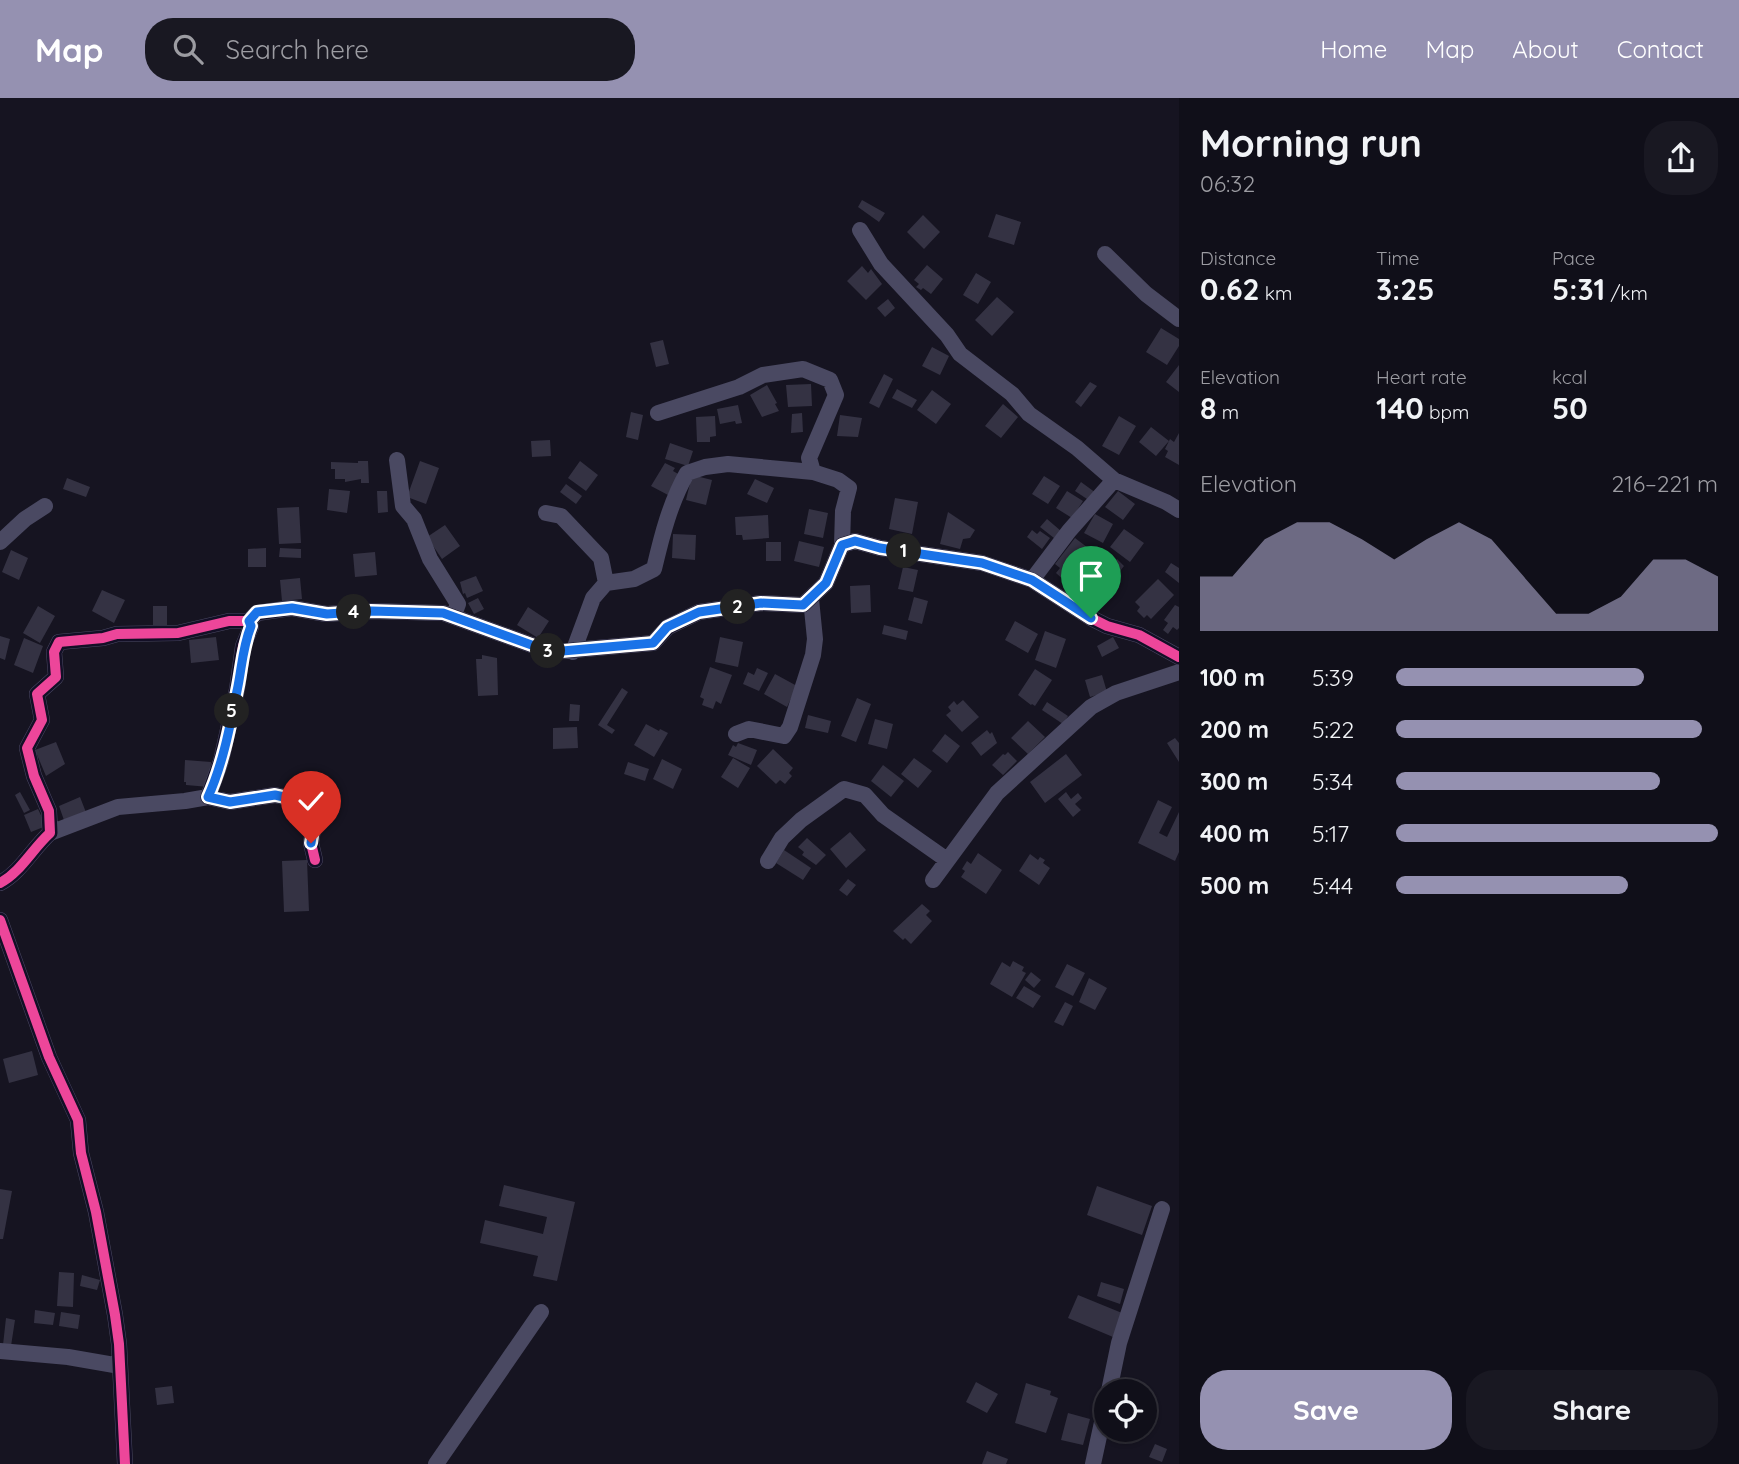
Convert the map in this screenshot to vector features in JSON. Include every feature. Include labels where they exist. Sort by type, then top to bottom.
[{"type":"street","points":[[860,230],[881,264],[947,335],[960,354],[1012,394],[1029,414],[1077,448],[1114,480],[1179,510]]},
{"type":"street","points":[[1105,254],[1146,294],[1179,319]]},
{"type":"street","points":[[658,413],[739,387],[763,375],[803,369],[830,380],[836,394],[809,458],[813,472]]},
{"type":"street","points":[[397,460],[403,506],[414,519],[430,559],[458,604],[454,615]]},
{"type":"street","points":[[50,833],[49,811],[33,776],[27,747],[42,720],[37,694],[56,677],[54,652],[59,642],[117,634],[178,633],[229,621],[249,621],[257,612],[292,608],[327,614],[371,611],[454,615],[551,652],[573,652],[653,643],[667,627],[699,612],[761,603],[803,605],[811,599],[826,583],[842,545],[844,511],[849,488],[838,480],[813,472],[728,464],[687,473],[664,524],[654,569],[634,579],[606,583],[593,598],[573,652]]},
{"type":"street","points":[[1032,580],[1069,531],[1114,480]]},
{"type":"street","points":[[0,542],[25,519],[45,506]]},
{"type":"street","points":[[546,513],[561,516],[601,558],[606,583]]},
{"type":"street","points":[[842,545],[855,541],[880,548],[982,563],[1032,580],[1099,622],[1139,635],[1179,657]]},
{"type":"street","points":[[736,734],[749,729],[784,736],[790,727],[813,655],[815,639],[811,599]]},
{"type":"street","points":[[208,797],[221,761],[237,689],[243,646],[251,626],[249,621]]},
{"type":"street","points":[[933,880],[997,793],[1091,707],[1116,693],[1179,671]]},
{"type":"street","points":[[768,861],[782,838],[801,820],[844,789],[865,795],[883,815],[947,860]]},
{"type":"street","points":[[0,883],[15,872],[50,833],[118,807],[208,797],[230,802],[275,795],[293,799],[316,810],[311,843],[315,860]]},
{"type":"street","points":[[0,920],[49,1057],[78,1120],[81,1153],[108,1272],[120,1366],[125,1464]]},
{"type":"street","points":[[1112,1379],[1119,1343],[1162,1209]]},
{"type":"street","points":[[436,1464],[541,1312]]},
{"type":"street","points":[[0,1351],[68,1357],[120,1366]]},
{"type":"street","points":[[1093,1464],[1098,1442]]},
{"type":"building","points":[[862,200],[885,213],[879,222],[858,207]]},
{"type":"building","points":[[996,214],[1021,222],[1014,245],[988,237]]},
{"type":"building","points":[[923,215],[940,232],[924,249],[907,232]]},
{"type":"building","points":[[927,265],[943,279],[931,294],[916,287],[919,284],[914,280]]},
{"type":"building","points":[[862,266],[868,273],[871,269],[882,284],[866,300],[847,281]]},
{"type":"building","points":[[976,273],[991,282],[978,304],[963,295]]},
{"type":"building","points":[[997,297],[1014,312],[992,336],[975,320]]},
{"type":"building","points":[[888,299],[895,308],[885,317],[877,308]]},
{"type":"building","points":[[1161,328],[1179,339],[1179,346],[1167,365],[1146,352]]},
{"type":"building","points":[[663,340],[669,364],[656,367],[650,343]]},
{"type":"building","points":[[932,347],[949,356],[940,375],[922,366]]},
{"type":"building","points":[[1179,365],[1179,392],[1166,382]]},
{"type":"building","points":[[884,374],[893,379],[879,408],[869,403]]},
{"type":"building","points":[[1090,382],[1097,386],[1081,407],[1075,402]]},
{"type":"building","points":[[811,384],[812,406],[788,407],[786,385]]},
{"type":"building","points":[[767,385],[779,411],[762,417],[750,395]]},
{"type":"building","points":[[897,389],[917,400],[912,408],[892,398]]},
{"type":"building","points":[[932,390],[951,404],[936,424],[917,410]]},
{"type":"building","points":[[1003,404],[1018,417],[1001,438],[985,426]]},
{"type":"building","points":[[738,405],[742,423],[736,424],[735,421],[720,424],[717,409]]},
{"type":"building","points":[[631,412],[643,415],[638,440],[626,437]]},
{"type":"building","points":[[802,413],[803,432],[791,433],[792,414]]},
{"type":"building","points":[[840,415],[862,418],[858,437],[837,436]]},
{"type":"building","points":[[715,416],[716,436],[710,437],[710,442],[697,442],[696,417]]},
{"type":"building","points":[[1119,416],[1136,426],[1119,455],[1102,446]]},
{"type":"building","points":[[1151,427],[1169,441],[1156,456],[1139,442]]},
{"type":"building","points":[[1179,433],[1179,465],[1165,457],[1168,451],[1165,449],[1170,439],[1174,442]]},
{"type":"building","points":[[550,440],[551,456],[532,457],[531,441]]},
{"type":"building","points":[[670,443],[693,451],[688,466],[665,459]]},
{"type":"building","points":[[368,461],[369,483],[361,483],[361,479],[345,482],[345,479],[335,479],[335,469],[331,469],[331,462]]},
{"type":"building","points":[[420,461],[439,468],[426,504],[407,497]]},
{"type":"building","points":[[580,461],[598,475],[586,491],[568,478]]},
{"type":"building","points":[[665,463],[675,468],[673,471],[680,475],[668,495],[651,486]]},
{"type":"building","points":[[692,475],[712,480],[706,505],[686,500]]},
{"type":"building","points":[[1044,476],[1060,486],[1048,504],[1032,494]]},
{"type":"building","points":[[67,478],[90,487],[86,497],[63,489]]},
{"type":"building","points":[[755,479],[774,488],[767,503],[747,494]]},
{"type":"building","points":[[1081,482],[1096,493],[1090,501],[1075,491]]},
{"type":"building","points":[[566,484],[582,496],[576,504],[560,492]]},
{"type":"building","points":[[329,489],[350,491],[347,513],[327,510]]},
{"type":"building","points":[[377,491],[387,491],[388,512],[378,513]]},
{"type":"building","points":[[1067,491],[1083,501],[1072,518],[1056,508]]},
{"type":"building","points":[[1118,491],[1135,504],[1123,520],[1105,507]]},
{"type":"building","points":[[895,498],[918,502],[912,534],[889,529]]},
{"type":"building","points":[[299,507],[301,543],[279,544],[277,508]]},
{"type":"building","points":[[809,509],[828,513],[823,538],[804,534]]},
{"type":"building","points":[[948,512],[975,530],[970,538],[963,539],[960,549],[940,544]]},
{"type":"building","points":[[1095,514],[1113,524],[1103,543],[1084,533]]},
{"type":"building","points":[[768,515],[769,538],[743,540],[742,535],[736,535],[735,517]]},
{"type":"building","points":[[1047,519],[1061,531],[1054,538],[1040,527]]},
{"type":"building","points":[[445,525],[460,546],[442,559],[427,537]]},
{"type":"building","points":[[1124,529],[1144,543],[1130,562],[1110,547]]},
{"type":"building","points":[[1032,530],[1037,534],[1040,531],[1050,538],[1042,549],[1027,537]]},
{"type":"building","points":[[673,534],[696,535],[695,560],[672,558]]},
{"type":"building","points":[[1075,538],[1092,551],[1067,583],[1056,573],[1060,568],[1055,564]]},
{"type":"building","points":[[799,541],[824,547],[819,567],[794,561]]},
{"type":"building","points":[[766,542],[781,542],[781,561],[766,561]]},
{"type":"building","points":[[266,548],[266,567],[248,567],[248,549]]},
{"type":"building","points":[[280,548],[301,549],[301,558],[279,557]]},
{"type":"building","points":[[11,550],[28,558],[19,580],[2,572]]},
{"type":"building","points":[[375,552],[377,575],[355,577],[353,554]]},
{"type":"building","points":[[1117,559],[1124,566],[1113,580],[1105,574]]},
{"type":"building","points":[[1171,563],[1179,568],[1179,583],[1165,572]]},
{"type":"building","points":[[903,567],[918,570],[913,592],[898,589]]},
{"type":"building","points":[[476,576],[483,591],[467,598],[460,582]]},
{"type":"building","points":[[300,578],[302,599],[282,601],[280,580]]},
{"type":"building","points":[[1158,579],[1174,595],[1151,619],[1147,615],[1144,618],[1137,611],[1140,607],[1135,602]]},
{"type":"building","points":[[870,585],[871,612],[851,613],[850,586]]},
{"type":"building","points":[[102,590],[125,600],[114,623],[92,611]]},
{"type":"building","points":[[914,597],[928,601],[922,624],[908,620]]},
{"type":"building","points":[[478,598],[484,609],[474,614],[468,603]]},
{"type":"building","points":[[1175,605],[1179,607],[1179,628],[1177,630],[1173,627],[1168,634],[1163,630],[1168,623],[1164,620]]},
{"type":"building","points":[[38,606],[55,616],[40,643],[23,633]]},
{"type":"building","points":[[153,606],[167,606],[167,625],[153,625]]},
{"type":"building","points":[[528,607],[549,621],[538,638],[517,625]]},
{"type":"building","points":[[1015,621],[1038,634],[1028,653],[1005,640]]},
{"type":"building","points":[[884,625],[908,631],[906,640],[882,634]]},
{"type":"building","points":[[1045,631],[1066,639],[1056,668],[1035,660]]},
{"type":"building","points":[[0,636],[10,639],[5,660],[0,658]]},
{"type":"building","points":[[216,637],[219,660],[191,663],[189,640]]},
{"type":"building","points":[[720,637],[743,642],[738,667],[715,662]]},
{"type":"building","points":[[1113,637],[1119,648],[1102,657],[1097,646]]},
{"type":"building","points":[[24,638],[43,646],[33,673],[14,665]]},
{"type":"building","points":[[482,655],[497,658],[498,695],[478,696],[476,659],[482,659]]},
{"type":"building","points":[[710,667],[732,675],[721,704],[716,701],[713,709],[702,705],[704,699],[700,697]]},
{"type":"building","points":[[757,668],[768,673],[759,691],[743,684],[748,672],[754,675]]},
{"type":"building","points":[[1035,669],[1052,680],[1035,706],[1018,695]]},
{"type":"building","points":[[775,674],[797,686],[787,707],[764,694]]},
{"type":"building","points":[[1102,675],[1107,692],[1090,697],[1085,680]]},
{"type":"building","points":[[622,688],[628,692],[607,725],[615,730],[612,734],[598,725]]},
{"type":"building","points":[[857,698],[871,704],[856,742],[841,736]]},
{"type":"building","points":[[963,700],[979,717],[962,732],[946,715],[951,711],[948,707],[954,701],[957,705]]},
{"type":"building","points":[[1047,702],[1068,716],[1063,724],[1042,710]]},
{"type":"building","points":[[570,704],[580,705],[579,721],[569,721]]},
{"type":"building","points":[[808,715],[831,721],[828,733],[805,728]]},
{"type":"building","points":[[875,719],[893,724],[887,749],[868,744]]},
{"type":"building","points":[[1028,721],[1045,737],[1028,754],[1011,738]]},
{"type":"building","points":[[646,724],[668,733],[654,757],[634,745]]},
{"type":"building","points":[[577,727],[578,748],[553,749],[553,728]]},
{"type":"building","points":[[987,730],[990,734],[992,732],[997,743],[981,756],[971,743]]},
{"type":"building","points":[[945,734],[960,746],[947,763],[932,751]]},
{"type":"building","points":[[1175,738],[1179,743],[1179,762],[1167,743]]},
{"type":"building","points":[[56,742],[65,764],[46,776],[35,750]]},
{"type":"building","points":[[738,743],[757,750],[751,765],[728,755],[733,745],[736,747]]},
{"type":"building","points":[[773,749],[793,768],[789,773],[792,776],[785,784],[780,780],[776,784],[757,766]]},
{"type":"building","points":[[1008,752],[1017,761],[1003,775],[992,765]]},
{"type":"building","points":[[1066,754],[1082,775],[1045,803],[1030,782]]},
{"type":"building","points":[[733,758],[750,768],[738,788],[721,777]]},
{"type":"building","points":[[914,758],[932,771],[918,788],[901,774]]},
{"type":"building","points":[[662,759],[682,769],[673,789],[653,779]]},
{"type":"building","points":[[185,760],[211,762],[209,787],[186,785]]},
{"type":"building","points":[[628,762],[649,769],[645,781],[624,774]]},
{"type":"building","points":[[883,765],[904,781],[891,797],[871,781]]},
{"type":"building","points":[[20,792],[30,810],[24,813],[15,795]]},
{"type":"building","points":[[1066,792],[1071,799],[1078,793],[1082,798],[1075,804],[1081,810],[1073,817],[1058,799]]},
{"type":"building","points":[[80,797],[87,815],[65,823],[59,806]]},
{"type":"building","points":[[1158,800],[1172,807],[1159,833],[1167,837],[1179,812],[1179,852],[1175,861],[1138,843]]},
{"type":"building","points":[[38,809],[46,826],[31,832],[24,815]]},
{"type":"building","points":[[850,832],[866,850],[846,868],[830,849]]},
{"type":"building","points":[[807,838],[826,855],[816,865],[802,855],[804,852],[798,847]]},
{"type":"building","points":[[784,850],[811,868],[803,880],[776,863]]},
{"type":"building","points":[[978,853],[1002,870],[986,894],[961,877],[967,861],[971,864]]},
{"type":"building","points":[[1030,854],[1038,860],[1040,857],[1045,860],[1043,863],[1050,868],[1039,885],[1019,871]]},
{"type":"building","points":[[307,860],[309,911],[284,912],[282,861]]},
{"type":"building","points":[[848,879],[856,885],[847,896],[839,890]]},
{"type":"building","points":[[922,904],[930,911],[926,915],[932,921],[911,944],[893,931]]},
{"type":"building","points":[[1013,961],[1024,967],[1022,971],[1026,973],[1012,997],[990,984],[1002,962],[1010,967]]},
{"type":"building","points":[[1067,964],[1085,973],[1073,996],[1055,987]]},
{"type":"building","points":[[1031,972],[1041,980],[1034,988],[1025,980]]},
{"type":"building","points":[[1089,978],[1107,988],[1095,1010],[1079,1002]]},
{"type":"building","points":[[1024,986],[1041,996],[1033,1008],[1016,998]]},
{"type":"building","points":[[1065,1002],[1073,1006],[1063,1026],[1054,1022]]},
{"type":"building","points":[[32,1051],[38,1075],[9,1083],[3,1059]]},
{"type":"building","points":[[504,1185],[575,1202],[557,1281],[533,1276],[538,1256],[480,1243],[485,1220],[543,1234],[547,1217],[499,1206]]},
{"type":"building","points":[[1097,1186],[1152,1206],[1142,1235],[1087,1215]]},
{"type":"building","points":[[0,1189],[12,1191],[3,1239],[0,1239]]},
{"type":"building","points":[[59,1272],[74,1273],[73,1307],[57,1306]]},
{"type":"building","points":[[82,1275],[100,1280],[97,1290],[80,1286]]},
{"type":"building","points":[[1101,1282],[1124,1289],[1120,1304],[1097,1296]]},
{"type":"building","points":[[1078,1295],[1122,1313],[1113,1337],[1068,1318]]},
{"type":"building","points":[[35,1310],[55,1313],[53,1325],[34,1323]]},
{"type":"building","points":[[61,1312],[80,1315],[78,1329],[59,1326]]},
{"type":"building","points":[[6,1318],[15,1320],[11,1346],[3,1345]]},
{"type":"building","points":[[976,1382],[998,1394],[987,1413],[966,1402]]},
{"type":"building","points":[[1026,1383],[1051,1391],[1050,1395],[1058,1398],[1046,1433],[1015,1423]]},
{"type":"building","points":[[172,1386],[174,1403],[157,1405],[155,1388]]},
{"type":"building","points":[[1068,1413],[1090,1419],[1083,1445],[1061,1440]]},
{"type":"building","points":[[1155,1444],[1167,1449],[1162,1462],[1149,1457]]},
{"type":"building","points":[[987,1451],[1008,1459],[1006,1464],[982,1464]]},
{"type":"cycle path","points":[[249,621],[257,613],[292,608],[326,614],[371,611],[443,613],[551,652],[653,643],[668,627],[699,612],[761,603],[803,605],[826,583],[842,545],[855,541],[880,548],[982,563],[1032,580],[1091,618],[1107,626],[1139,635],[1179,657]]},
{"type":"cycle path","points":[[0,883],[14,873],[50,833],[49,811],[34,776],[27,748],[42,720],[37,694],[56,677],[54,652],[59,642],[117,634],[178,633],[229,621],[249,621],[251,627],[243,646],[237,689],[221,761],[208,797],[230,802],[275,795],[293,799],[316,810],[311,843],[315,860]]},
{"type":"cycle path","points":[[0,920],[49,1057],[78,1120],[81,1153],[96,1212],[119,1344],[125,1464]]},
{"type":"route","points":[[311,843],[316,810],[293,799],[275,795],[230,802],[208,797],[221,761],[237,689],[243,646],[251,626],[249,621],[257,612],[292,608],[327,614],[371,611],[443,613],[551,652],[635,646],[653,643],[667,627],[699,612],[761,603],[803,605],[826,583],[842,545],[855,541],[880,548],[982,563],[1032,580],[1091,618]]}]
